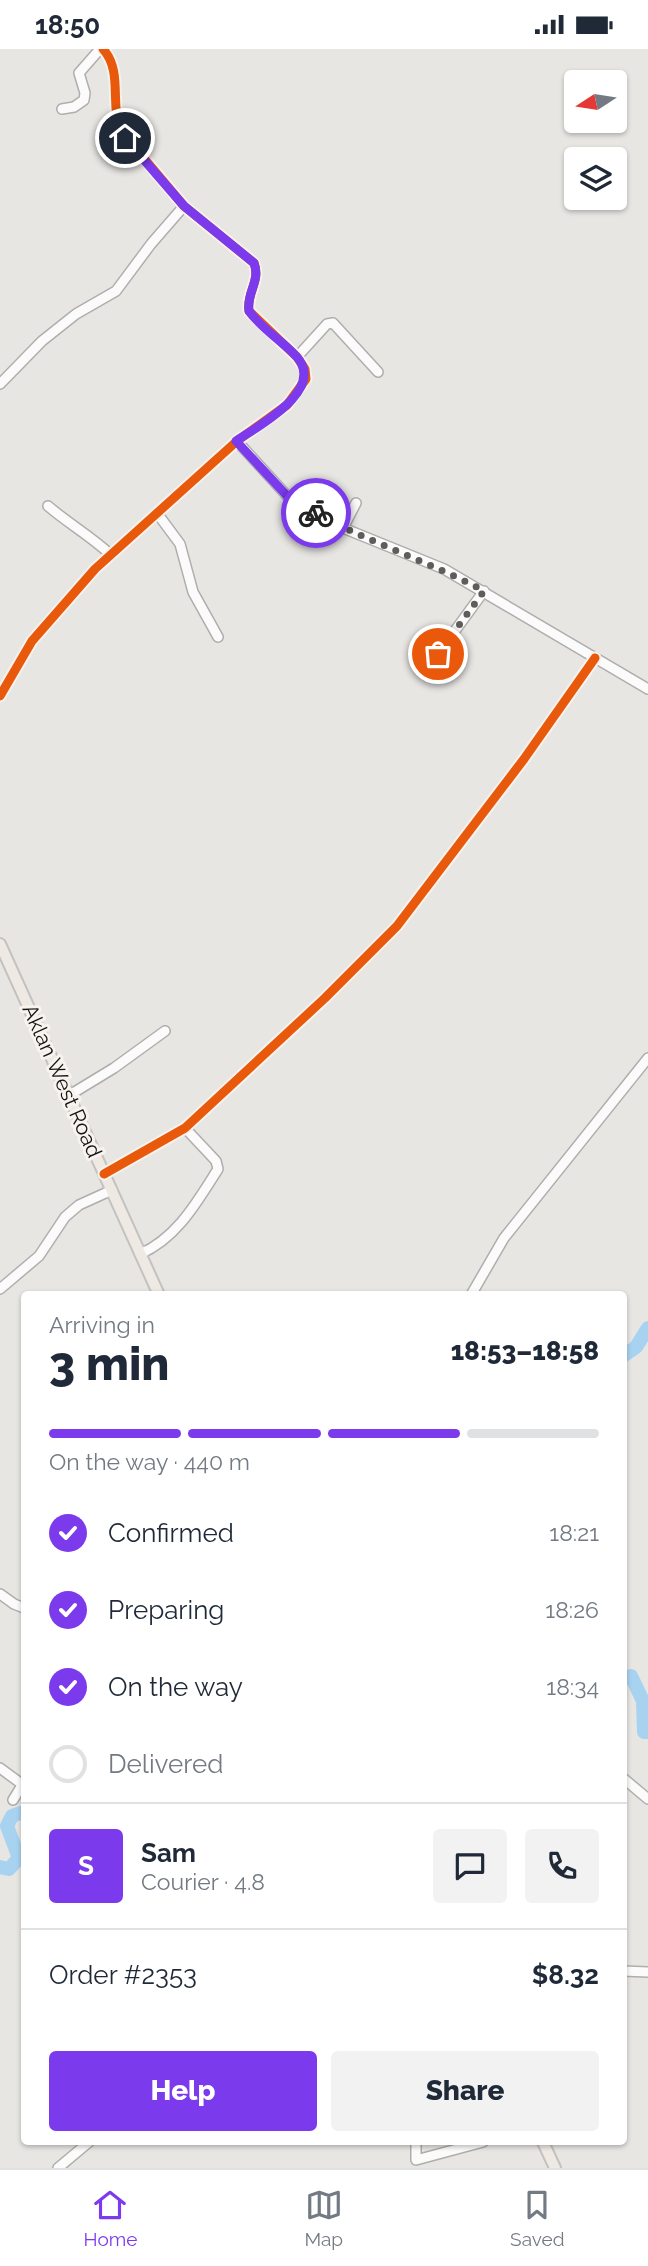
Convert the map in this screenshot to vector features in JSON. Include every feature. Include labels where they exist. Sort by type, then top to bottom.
[{"type":"main road","name":"Aklan West Road","points":[[0,944],[157,1291]]},
{"type":"main road","points":[[544,2145],[555,2168]]},
{"type":"street","points":[[0,696],[32,641],[95,569],[236,441],[287,405],[306,379],[305,369],[297,357],[249,311],[248,300],[257,279],[254,263],[184,206],[120,130],[116,121],[112,66],[102,49],[79,73],[85,93],[84,100],[74,107],[62,109]]},
{"type":"street","points":[[0,384],[42,341],[68,320],[116,291],[150,244],[184,206]]},
{"type":"street","points":[[297,357],[327,324],[333,323],[378,372]]},
{"type":"street","points":[[236,441],[290,499],[344,528],[444,569],[648,689]]},
{"type":"street","points":[[344,528],[356,503]]},
{"type":"street","points":[[48,506],[72,527],[90,535],[111,555]]},
{"type":"street","points":[[157,513],[180,544],[193,592],[218,637]]},
{"type":"street","points":[[438,654],[484,591]]},
{"type":"street","points":[[104,1174],[185,1128],[325,998],[397,926],[596,657]]},
{"type":"street","points":[[68,1096],[114,1068],[165,1031]]},
{"type":"street","points":[[473,1291],[504,1238],[648,1058]]},
{"type":"street","points":[[140,1254],[162,1243],[172,1233],[218,1169],[216,1161],[185,1128]]},
{"type":"street","points":[[0,1289],[39,1256],[65,1217],[79,1205],[111,1190]]},
{"type":"street","points":[[0,1594],[21,1607]]},
{"type":"street","points":[[0,1767],[21,1782]]},
{"type":"street","points":[[627,1781],[648,1799]]},
{"type":"street","points":[[13,1800],[21,1788]]},
{"type":"street","points":[[627,1971],[648,1972]]},
{"type":"street","points":[[58,2168],[85,2145]]},
{"type":"street","points":[[416,2145],[416,2160],[471,2145]]},
{"type":"waterway","points":[[627,1353],[636,1347],[648,1328]]},
{"type":"waterway","points":[[627,1678],[631,1676],[643,1701],[644,1732],[648,1732]]},
{"type":"waterway","points":[[0,1867],[9,1869],[19,1858],[7,1826],[12,1816],[21,1813]]},
{"type":"cycle path","points":[[0,696],[32,641],[95,569],[237,441],[287,405],[306,379],[305,369],[297,357],[249,311],[249,298],[256,276],[254,263],[184,206],[120,130],[113,67],[103,49]]},
{"type":"cycle path","points":[[104,1174],[185,1128],[325,998],[397,926],[524,759],[595,658]]},
{"type":"way so far","points":[[316,513],[344,528],[444,569],[484,591],[438,654]]},
{"type":"route","points":[[125,138],[184,206],[254,263],[257,279],[248,300],[249,311],[297,357],[305,369],[306,379],[287,405],[236,441],[290,499],[316,513]]}]
